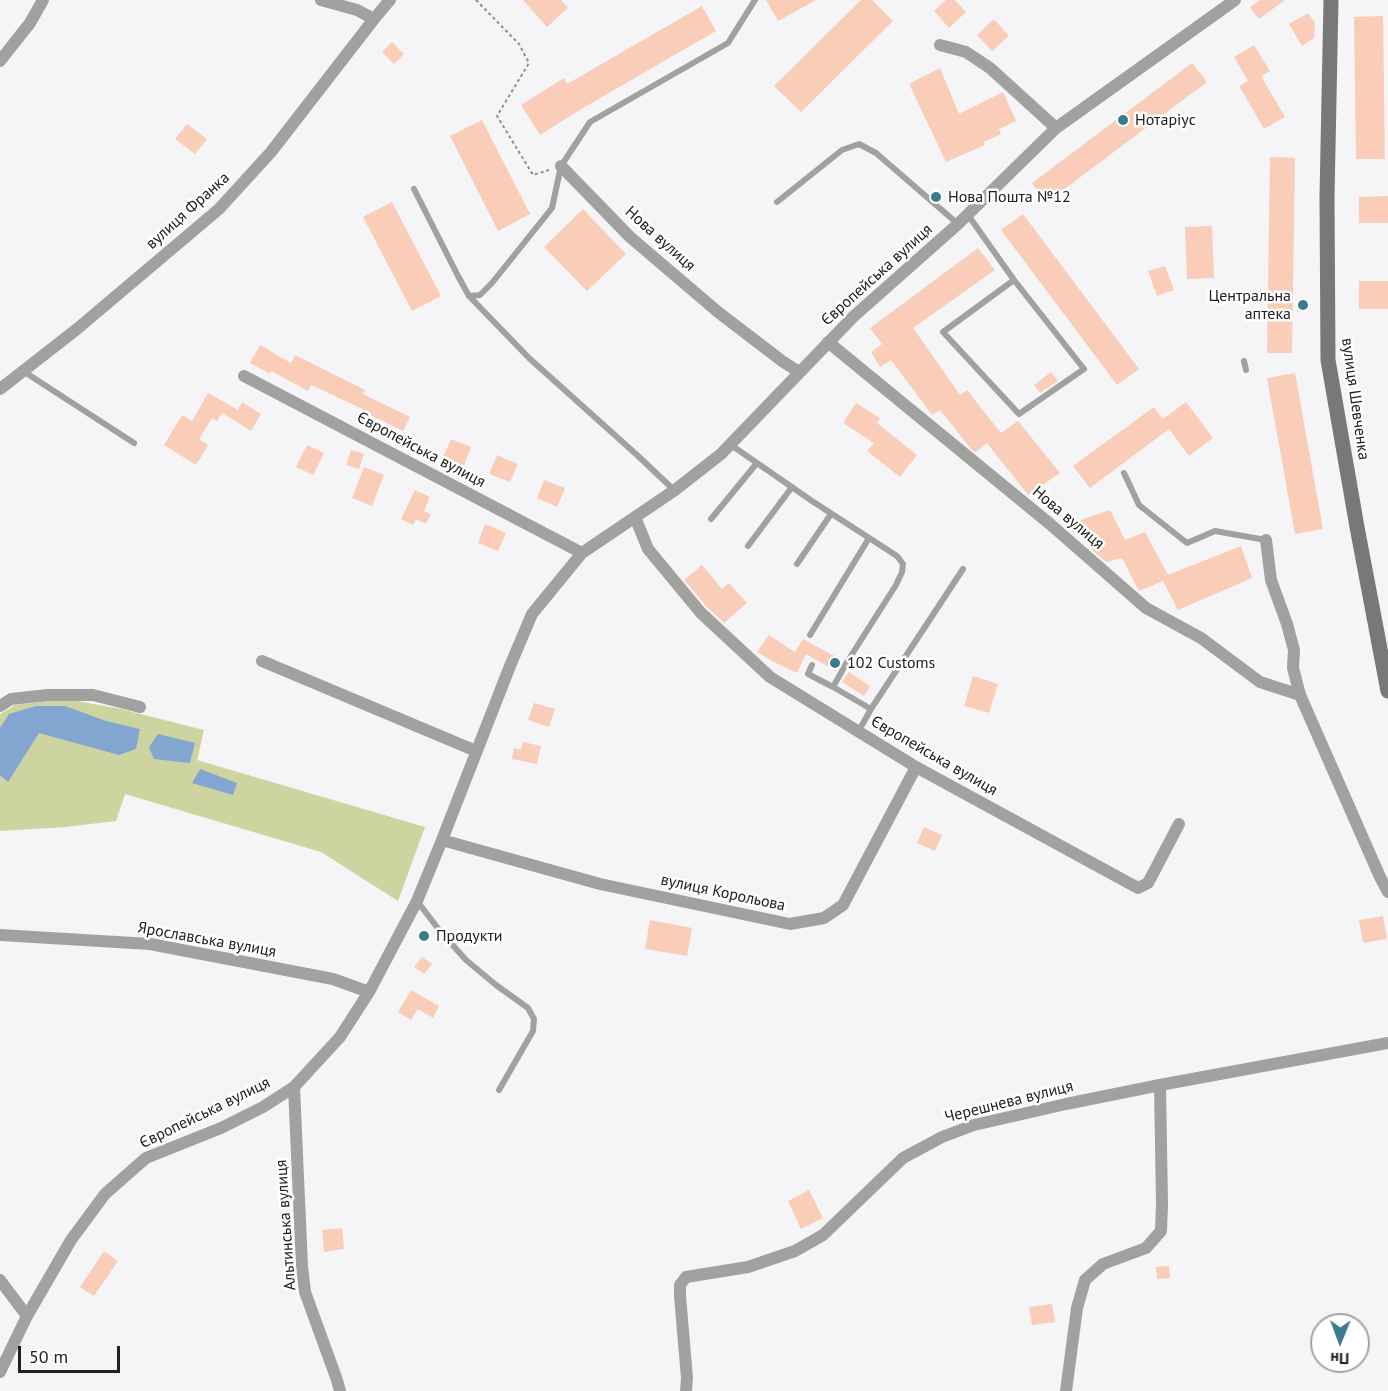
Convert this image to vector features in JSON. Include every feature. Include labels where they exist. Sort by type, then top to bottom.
[{"type":"main road","name":"вулиця Шевченка","points":[[1331,0],[1328,360],[1388,691]]},
{"type":"street","points":[[0,61],[30,23],[43,0]]},
{"type":"street","points":[[321,0],[357,10],[374,19]]},
{"type":"street","name":"вулиця Франка","points":[[0,389],[77,329],[219,209],[271,152],[390,0]]},
{"type":"street","name":"Європейська вулиця","points":[[0,1372],[27,1316],[71,1239],[105,1194],[146,1158],[221,1128],[263,1107],[294,1087],[340,1037],[369,992],[417,901],[532,614],[582,553],[675,490],[721,454],[853,317],[968,215],[1056,128],[1235,0]]},
{"type":"street","points":[[940,45],[966,52],[990,69],[1056,128]]},
{"type":"street","name":"Нова вулиця","points":[[561,166],[630,237],[718,312],[782,362],[799,372]]},
{"type":"street","name":"Нова вулиця","points":[[828,342],[1050,524],[1146,608],[1202,638],[1260,682],[1300,695]]},
{"type":"street","name":"Європейська вулиця","points":[[244,376],[582,553]]},
{"type":"street","name":"Європейська вулиця","points":[[635,517],[648,549],[701,614],[771,677],[916,767],[1138,888],[1148,884],[1179,824]]},
{"type":"street","points":[[1266,540],[1271,580],[1294,650],[1293,668],[1300,695],[1388,892]]},
{"type":"street","points":[[262,661],[476,751]]},
{"type":"street","points":[[0,706],[11,699],[48,694],[93,695],[140,707]]},
{"type":"street","name":"вулиця Корольова","points":[[442,840],[600,884],[790,924],[824,918],[843,905],[916,767]]},
{"type":"street","name":"Ярославська вулиця","points":[[0,935],[150,944],[333,979],[369,992]]},
{"type":"street","name":"Черешнева вулиця","points":[[686,1391],[680,1285],[686,1277],[748,1267],[795,1251],[823,1235],[903,1158],[942,1137],[974,1125],[1066,1104],[1388,1043]]},
{"type":"street","points":[[1066,1391],[1077,1308],[1085,1280],[1103,1264],[1146,1248],[1161,1231],[1160,1085]]},
{"type":"street","name":"Альтинська вулиця","points":[[294,1087],[305,1292],[340,1391]]},
{"type":"street","points":[[0,1280],[27,1316]]},
{"type":"lane","points":[[469,296],[480,295],[492,283],[552,208],[561,166],[590,122],[729,43],[755,0]]},
{"type":"lane","points":[[777,202],[842,150],[859,144],[876,153],[958,224]]},
{"type":"lane","points":[[414,189],[469,296],[529,358],[675,490]]},
{"type":"lane","points":[[968,215],[1014,280],[1084,369],[1019,414],[943,332],[1014,280]]},
{"type":"lane","points":[[1244,361],[1246,370]]},
{"type":"lane","points":[[23,371],[134,443]]},
{"type":"lane","points":[[731,445],[897,556],[903,564],[902,572],[833,687]]},
{"type":"lane","points":[[711,519],[757,463]]},
{"type":"lane","points":[[1124,473],[1139,505],[1187,543],[1215,531],[1266,540]]},
{"type":"lane","points":[[748,546],[792,487]]},
{"type":"lane","points":[[797,564],[831,514]]},
{"type":"lane","points":[[810,635],[869,538]]},
{"type":"lane","points":[[862,725],[963,568]]},
{"type":"lane","points":[[812,665],[808,674],[871,709]]},
{"type":"lane","points":[[417,901],[466,960],[528,1008],[534,1019],[533,1030],[499,1090]]},
{"type":"path","points":[[476,0],[519,44],[529,63],[496,116],[533,175],[561,166]]},
{"type":"green space","points":[[66,699],[121,709],[204,730],[197,760],[425,827],[398,901],[321,852],[125,794],[116,821],[0,831],[0,714],[15,705]]},
{"type":"water","points":[[36,706],[65,706],[106,721],[140,729],[136,749],[119,755],[39,733],[8,782],[0,775],[0,728],[9,714]]},
{"type":"water","points":[[158,734],[195,743],[190,763],[154,759],[149,747]]},
{"type":"water","points":[[200,769],[237,783],[233,795],[192,783]]},
{"type":"building","points":[[523,0],[561,0],[568,8],[547,27]]},
{"type":"building","points":[[766,0],[816,0],[778,21]]},
{"type":"building","points":[[861,0],[872,0],[893,21],[801,112],[774,86]]},
{"type":"building","points":[[946,0],[955,0],[966,12],[949,28],[934,11]]},
{"type":"building","points":[[1260,0],[1285,0],[1259,19],[1250,7]]},
{"type":"building","points":[[702,6],[716,31],[540,135],[521,105],[564,78],[567,84]]},
{"type":"building","points":[[1308,13],[1315,23],[1314,38],[1302,46],[1289,24]]},
{"type":"building","points":[[1383,16],[1385,159],[1356,159],[1354,17]]},
{"type":"building","points":[[994,19],[1009,36],[992,51],[977,35]]},
{"type":"building","points":[[392,42],[404,54],[394,64],[382,52]]},
{"type":"building","points":[[1254,45],[1270,71],[1261,76],[1285,117],[1264,129],[1239,86],[1248,81],[1234,57]]},
{"type":"building","points":[[1192,63],[1207,82],[1046,203],[1032,183]]},
{"type":"building","points":[[940,68],[959,114],[1003,92],[1016,121],[999,129],[1001,134],[984,142],[985,145],[946,162],[909,84]]},
{"type":"building","points":[[482,120],[530,214],[498,231],[450,136]]},
{"type":"building","points":[[187,124],[207,139],[195,154],[175,139]]},
{"type":"building","points":[[1270,157],[1295,158],[1292,353],[1267,353]]},
{"type":"building","points":[[1388,196],[1388,223],[1359,223],[1359,197]]},
{"type":"building","points":[[392,202],[441,296],[412,311],[363,217]]},
{"type":"building","points":[[583,209],[626,254],[587,291],[544,247]]},
{"type":"building","points":[[1023,214],[1139,369],[1117,385],[1001,230]]},
{"type":"building","points":[[1212,226],[1214,278],[1187,279],[1185,227]]},
{"type":"building","points":[[978,248],[995,270],[913,328],[960,395],[967,390],[1001,433],[1018,421],[1060,473],[1028,495],[987,443],[976,452],[971,449],[940,410],[932,415],[891,360],[880,367],[871,352],[882,344],[870,328]]},
{"type":"building","points":[[1165,266],[1174,290],[1157,296],[1148,271]]},
{"type":"building","points":[[1359,281],[1388,281],[1388,309],[1359,309]]},
{"type":"building","points":[[260,345],[291,363],[295,355],[365,390],[363,394],[410,417],[403,431],[311,385],[308,391],[271,371],[270,374],[250,363]]},
{"type":"building","points":[[1051,372],[1058,381],[1040,393],[1034,385]]},
{"type":"building","points":[[1295,373],[1323,529],[1295,534],[1267,378]]},
{"type":"building","points":[[208,393],[238,410],[242,402],[261,414],[251,431],[222,413],[217,421],[212,418],[199,439],[208,445],[196,465],[164,445],[182,415],[192,421]]},
{"type":"building","points":[[1186,402],[1213,438],[1189,456],[1169,429],[1090,488],[1073,466],[1154,407],[1163,419]]},
{"type":"building","points":[[856,403],[880,418],[877,423],[917,455],[900,477],[867,451],[874,443],[843,423]]},
{"type":"building","points":[[451,439],[471,447],[464,466],[443,457]]},
{"type":"building","points":[[307,445],[324,453],[313,475],[296,467]]},
{"type":"building","points":[[351,450],[364,454],[359,469],[346,465]]},
{"type":"building","points":[[497,455],[518,464],[510,482],[489,474]]},
{"type":"building","points":[[364,467],[384,475],[372,506],[352,498]]},
{"type":"building","points":[[544,480],[565,488],[557,507],[537,498]]},
{"type":"building","points":[[415,490],[430,497],[424,511],[431,514],[426,524],[416,519],[413,525],[401,519]]},
{"type":"building","points":[[1110,510],[1125,540],[1145,532],[1168,575],[1241,546],[1252,578],[1178,610],[1163,581],[1139,591],[1122,558],[1106,562],[1093,551],[1078,521]]},
{"type":"building","points":[[485,524],[506,533],[498,551],[478,543]]},
{"type":"building","points":[[702,565],[722,589],[729,583],[747,603],[724,623],[684,580]]},
{"type":"building","points":[[769,635],[795,652],[803,639],[842,660],[836,671],[806,654],[797,673],[757,652]]},
{"type":"building","points":[[849,672],[870,686],[864,696],[842,682]]},
{"type":"building","points":[[973,676],[998,684],[989,713],[964,706]]},
{"type":"building","points":[[534,703],[555,709],[549,727],[528,720]]},
{"type":"building","points":[[523,742],[541,746],[537,764],[512,759],[514,748],[521,750]]},
{"type":"building","points":[[924,827],[942,835],[935,851],[917,843]]},
{"type":"building","points":[[1383,916],[1387,939],[1363,943],[1359,920]]},
{"type":"building","points":[[650,920],[692,928],[687,956],[645,949]]},
{"type":"building","points":[[422,957],[432,964],[424,974],[414,967]]},
{"type":"building","points":[[411,990],[439,1006],[433,1018],[418,1009],[411,1020],[398,1012]]},
{"type":"building","points":[[809,1190],[823,1218],[801,1229],[788,1201]]},
{"type":"building","points":[[342,1228],[344,1249],[324,1252],[322,1230]]},
{"type":"building","points":[[104,1251],[118,1261],[94,1296],[80,1287]]},
{"type":"building","points":[[1169,1266],[1170,1278],[1157,1279],[1156,1267]]},
{"type":"building","points":[[1052,1304],[1055,1322],[1032,1325],[1029,1307]]},
{"type":"place","name":"Нотаріус","points":[[1123,120]]},
{"type":"place","name":"Нова Пошта №12","points":[[936,197]]},
{"type":"place","name":"Центральна аптека","points":[[1303,305]]},
{"type":"place","name":"102 Customs","points":[[835,663]]},
{"type":"place","name":"Продукти","points":[[424,936]]}]
